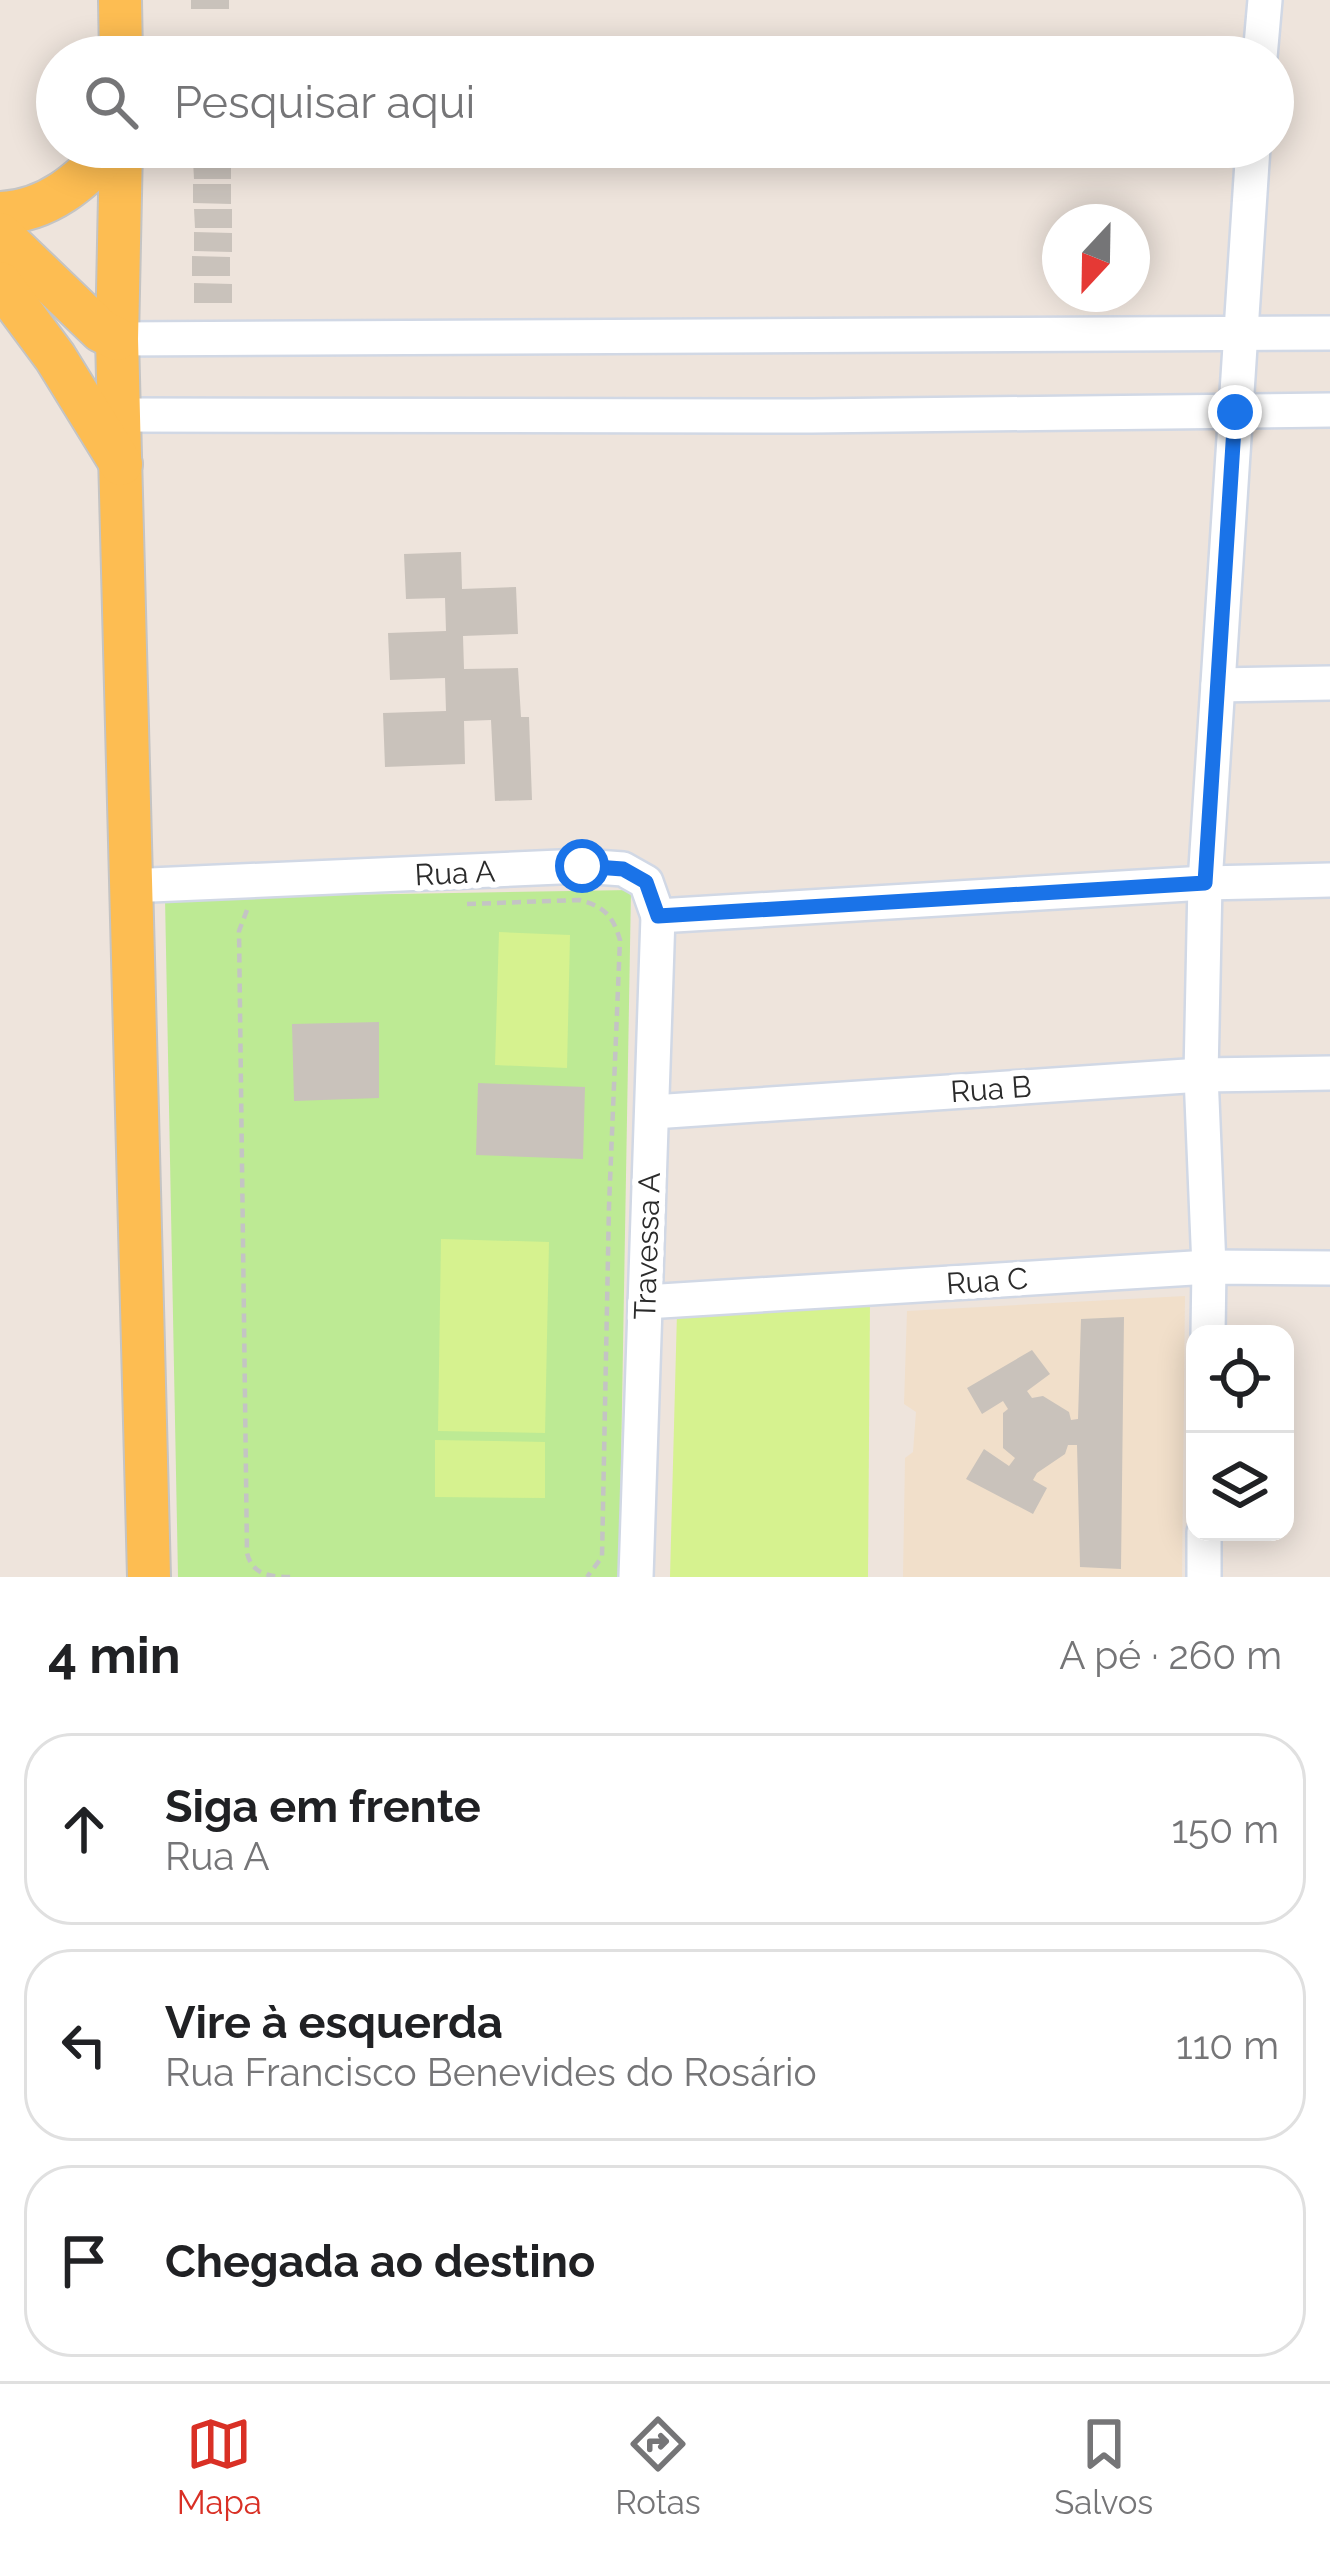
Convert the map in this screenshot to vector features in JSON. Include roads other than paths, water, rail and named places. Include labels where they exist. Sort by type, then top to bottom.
[{"type":"main road","points":[[120,0],[121,36]]},
{"type":"main road","points":[[0,214],[40,206],[92,168]]},
{"type":"main road","points":[[117,168],[128,886],[148,1577]]},
{"type":"main road","points":[[0,234],[101,331],[117,339]]},
{"type":"main road","points":[[0,283],[55,357],[121,464]]},
{"type":"main road","points":[[55,357],[117,339]]},
{"type":"street","points":[[1262,36],[1265,0]]},
{"type":"street","points":[[1208,1325],[1201,1075],[1205,883],[1251,168]]},
{"type":"street","points":[[117,339],[1330,333]]},
{"type":"street","points":[[121,415],[812,416],[1330,410]]},
{"type":"street","points":[[1218,685],[1330,683]]},
{"type":"street","name":"Rua A","points":[[128,886],[582,866],[623,869],[646,882],[658,916]]},
{"type":"street","points":[[658,916],[1205,883],[1330,880]]},
{"type":"street","name":"Travessa A","points":[[636,1577],[658,916]]},
{"type":"street","name":"Rua B","points":[[653,1112],[1201,1075],[1330,1072]]},
{"type":"street","name":"Rua C","points":[[645,1302],[1209,1267],[1330,1268]]},
{"type":"street","points":[[1204,1541],[1204,1577]]}]
